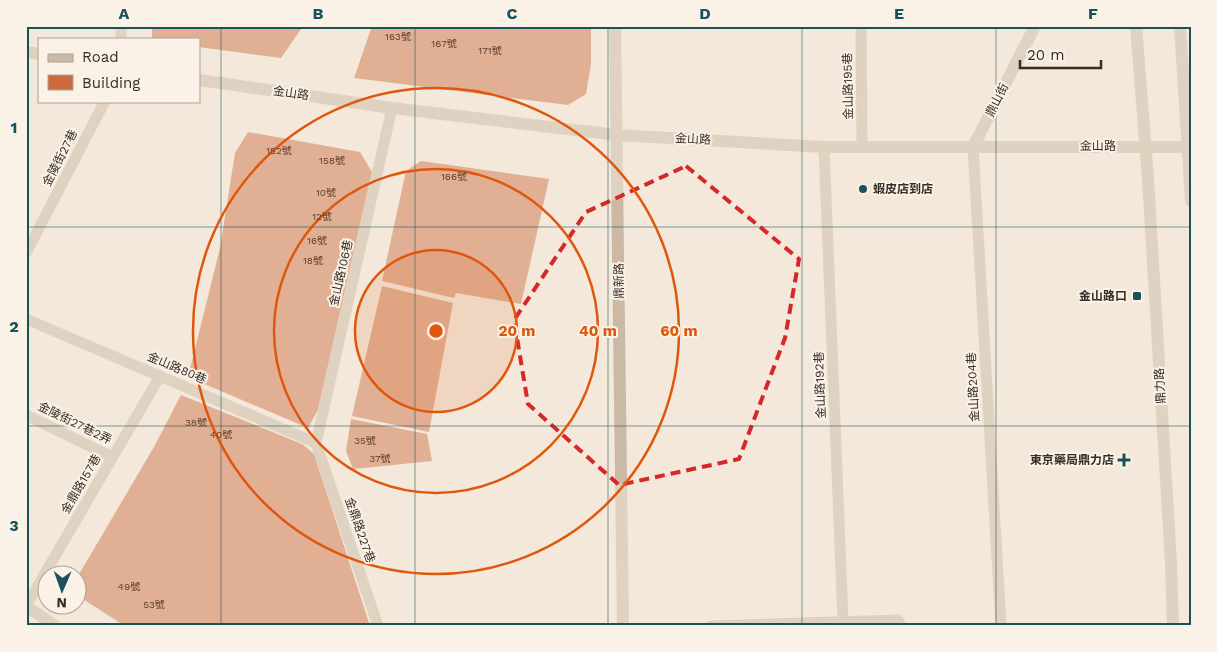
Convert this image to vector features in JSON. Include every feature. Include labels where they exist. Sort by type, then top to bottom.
[{"type":"street","name":"鼎新路","points":[[615,26],[623,626]]},
{"type":"street","name":"鼎山街","points":[[973,147],[1035,26]]},
{"type":"street","points":[[1136,26],[1145,146]]},
{"type":"street","points":[[1180,26],[1191,201]]},
{"type":"street","name":"金山路","points":[[200,80],[392,108],[617,135],[824,147],[1189,147]]},
{"type":"street","name":"鼎力路","points":[[1145,146],[1171,562],[1173,626]]},
{"type":"street","points":[[26,606],[56,626]]},
{"type":"lane","name":"金山路195巷","points":[[861,26],[862,146]]},
{"type":"lane","name":"金陵街27巷","points":[[26,253],[104,102]]},
{"type":"lane","name":"金山路106巷","points":[[316,444],[392,108]]},
{"type":"lane","name":"金山路192巷","points":[[824,147],[843,622]]},
{"type":"lane","name":"金山路204巷","points":[[973,147],[1001,626]]},
{"type":"lane","name":"金山路80巷","points":[[26,319],[316,444]]},
{"type":"lane","name":"金鼎路157巷","points":[[26,606],[160,376]]},
{"type":"lane","name":"金陵街27巷2弄","points":[[26,415],[112,456]]},
{"type":"lane","name":"金鼎路227巷","points":[[316,444],[378,626]]},
{"type":"lane","points":[[711,626],[898,620],[901,626]]},
{"type":"highlighted area","points":[[686,166],[799,259],[785,338],[739,459],[619,485],[528,404],[514,320],[586,212]]},
{"type":"building","points":[[152,26],[303,26],[281,58],[200,47],[200,38],[152,38]]},
{"type":"building","points":[[372,26],[591,26],[591,64],[586,94],[568,105],[354,78]]},
{"type":"building","points":[[248,132],[360,152],[372,172],[318,410],[308,428],[188,377],[220,248],[235,153]]},
{"type":"building","points":[[421,161],[549,179],[521,304],[456,293],[454,298],[382,281],[406,171]]},
{"type":"building","points":[[382,286],[453,303],[429,432],[352,416]]},
{"type":"building","points":[[181,395],[302,444],[314,454],[370,626],[125,626],[88,602],[88,564],[85,564],[154,447]]},
{"type":"building","points":[[351,419],[427,434],[432,461],[353,469],[346,451]]},
{"type":"place","name":"蝦皮店到店","points":[[863,189]]},
{"type":"place","name":"金山路口","points":[[1137,296]]},
{"type":"place","name":"東京藥局鼎力店","points":[[1124,460]]}]
